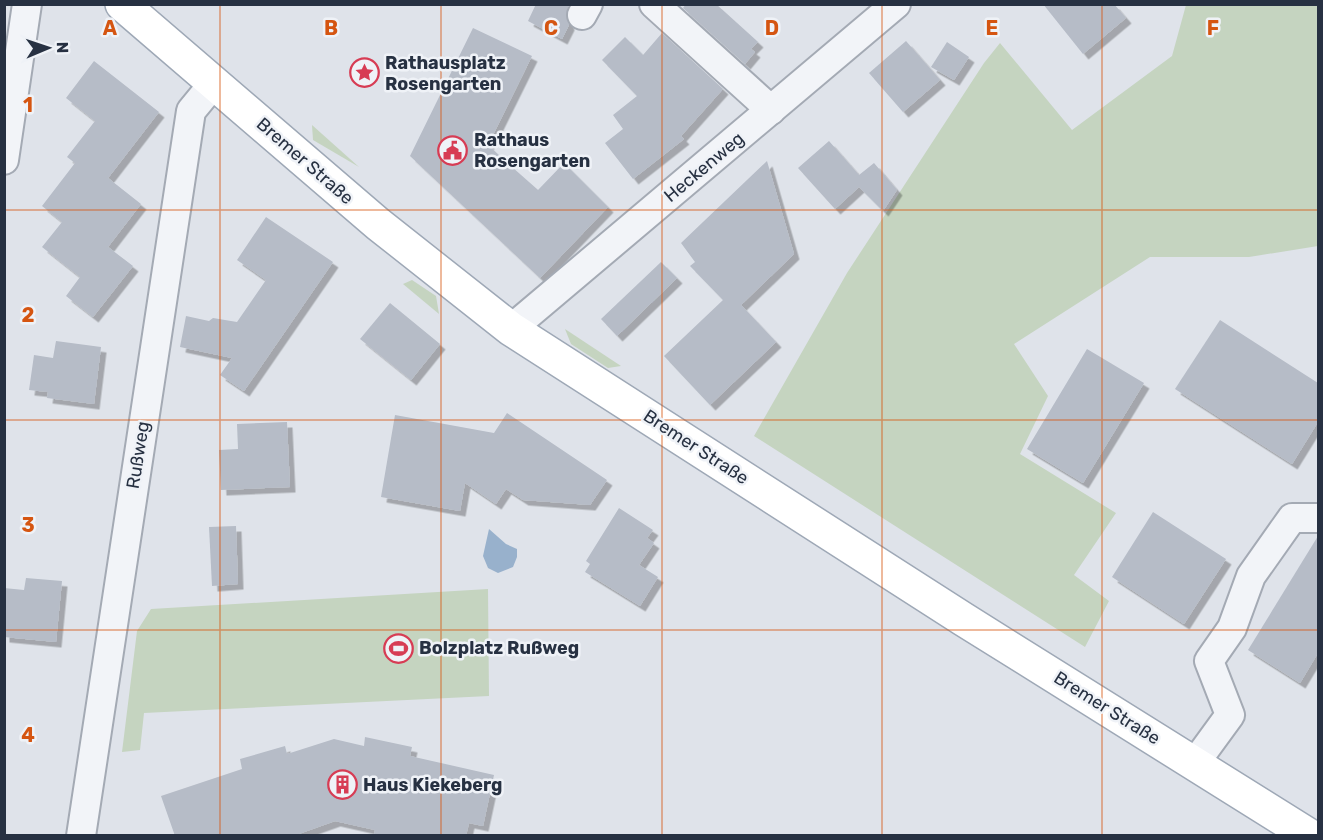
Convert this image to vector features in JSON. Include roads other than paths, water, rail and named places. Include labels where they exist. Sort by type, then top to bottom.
[{"type":"main road","name":"Bremer Straße","points":[[122,4],[378,224],[511,329],[1310,836]]},
{"type":"street","points":[[4,160],[27,4]]},
{"type":"street","points":[[654,4],[771,110]]},
{"type":"street","name":"Heckenweg","points":[[511,329],[896,4]]},
{"type":"street","name":"Rußweg","points":[[81,836],[191,111],[214,83]]},
{"type":"street","points":[[1195,763],[1230,715],[1209,661],[1232,628],[1251,576],[1292,518],[1318,518]]},
{"type":"water","points":[[489,529],[506,544],[517,549],[513,567],[498,573],[488,568],[483,556]]},
{"type":"place","name":"Rathausplatz Rosengarten","points":[[364,73]]},
{"type":"place","name":"Rathaus Rosengarten","points":[[453,150]]},
{"type":"place","name":"Bolzplatz Rußweg","points":[[398,648]]},
{"type":"place","name":"Haus Kiekeberg","points":[[342,785]]}]
